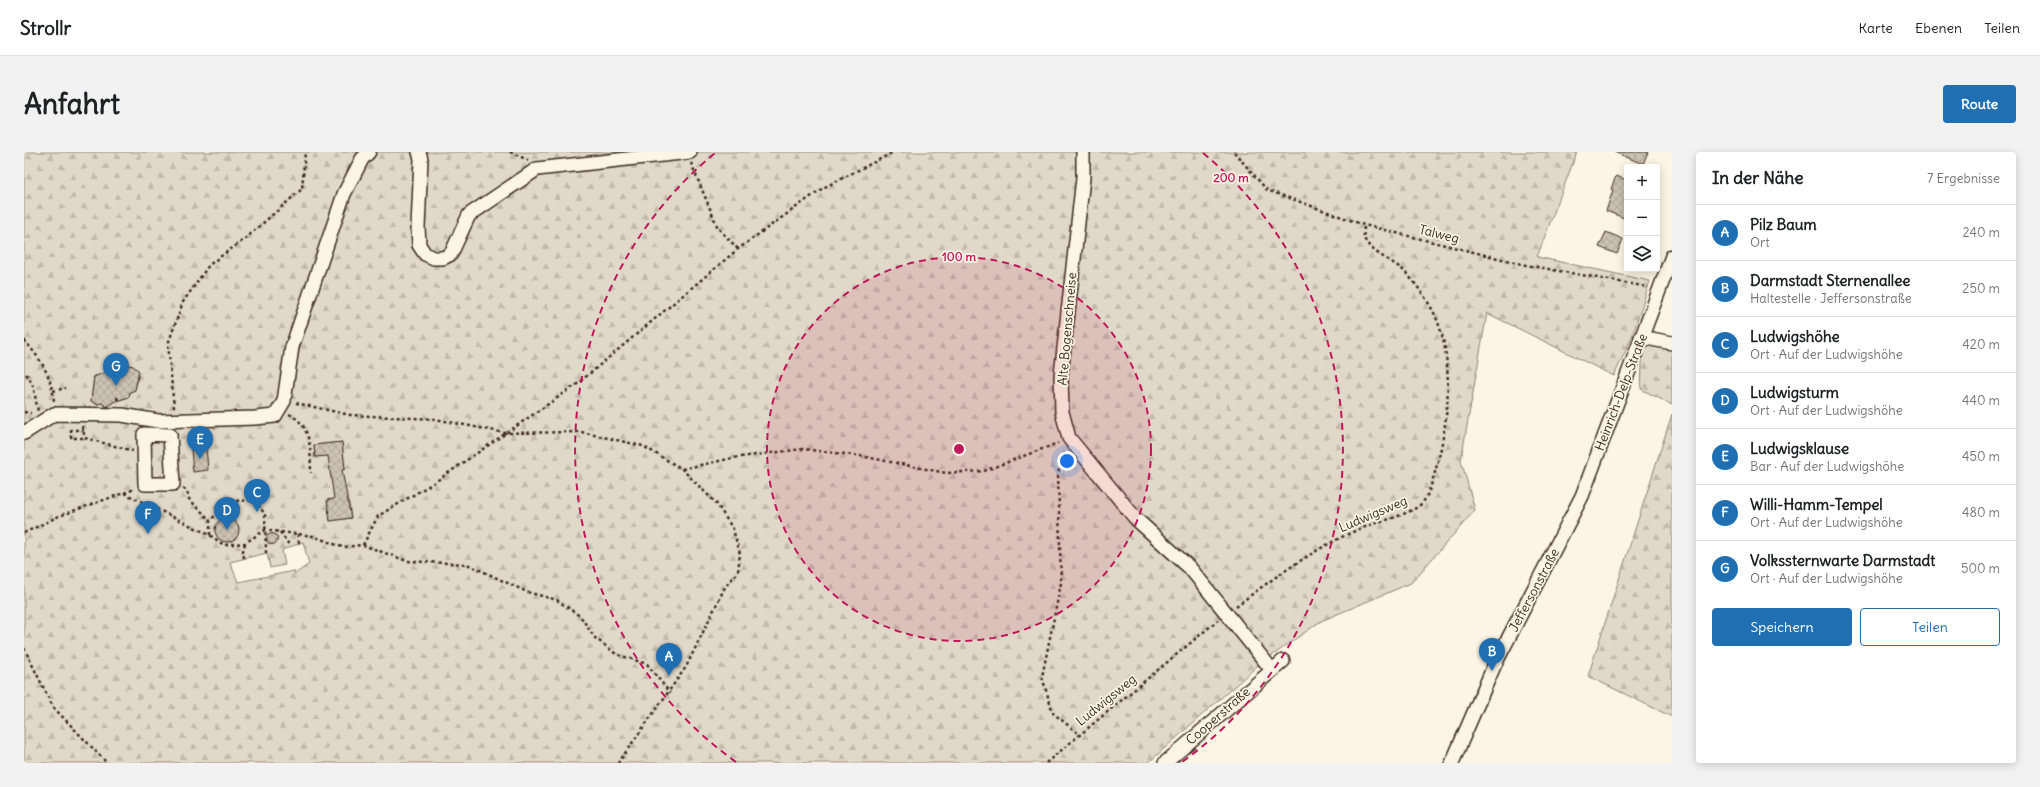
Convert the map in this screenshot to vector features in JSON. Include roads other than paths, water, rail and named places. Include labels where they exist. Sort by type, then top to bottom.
[{"type":"street","points":[[24,434],[54,414],[122,415],[141,420],[176,421],[275,416],[282,405],[292,347],[344,194],[362,159],[369,152]]},
{"type":"street","points":[[419,152],[421,160],[418,227],[419,245],[425,254],[434,258],[443,258],[451,254],[469,215],[537,169],[688,152]]},
{"type":"street","name":"Alte Bogenschneise","points":[[1083,152],[1083,178],[1061,375],[1062,412],[1069,438],[1136,519],[1190,568],[1272,670]]},
{"type":"street","name":"Heinrich-Delp-Straße","points":[[1567,527],[1582,496],[1672,256]]},
{"type":"street","points":[[1641,337],[1672,343]]},
{"type":"street","name":"Jeffersonstraße","points":[[1452,763],[1494,666],[1567,527]]},
{"type":"street","name":"Cooperstraße","points":[[1165,763],[1283,661]]},
{"type":"place","name":"Volkssternwarte Darmstadt","points":[[116,386]]},
{"type":"place","name":"Ludwigsklause","points":[[200,459]]},
{"type":"place","name":"Ludwigshöhe","points":[[257,512]]},
{"type":"place","name":"Ludwigsturm","points":[[227,530]]},
{"type":"place","name":"Willi-Hamm-Tempel","points":[[148,534]]},
{"type":"place","name":"Darmstadt Sternenallee","points":[[1492,671]]},
{"type":"place","name":"Pilz Baum","points":[[669,676]]}]
